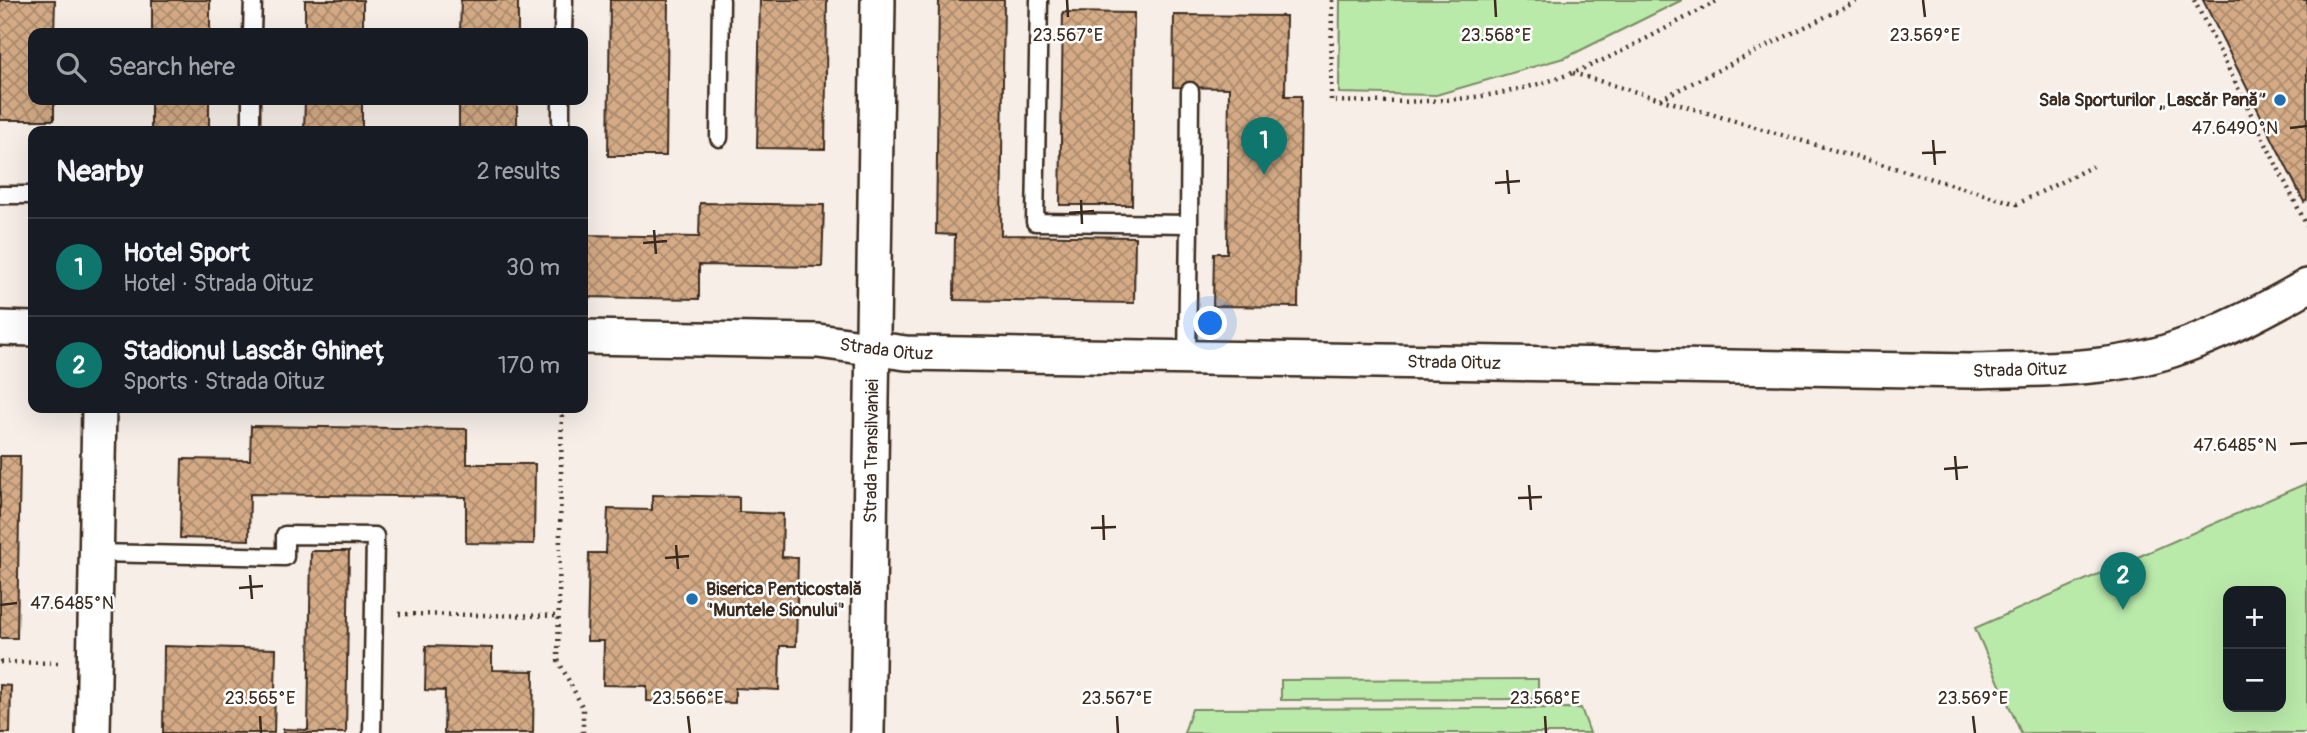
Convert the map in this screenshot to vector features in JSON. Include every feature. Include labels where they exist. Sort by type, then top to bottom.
[{"type":"street","name":"Strada Transilvaniei","points":[[867,733],[878,0]]},
{"type":"street","name":"Strada Oituz","points":[[588,337],[818,341],[906,353],[1942,371],[2037,369],[2105,364],[2169,351],[2232,328],[2307,286]]},
{"type":"street","points":[[0,328],[28,328]]},
{"type":"street","points":[[93,733],[99,413]]},
{"type":"lane","points":[[252,28],[253,0]]},
{"type":"lane","points":[[563,28],[564,0]]},
{"type":"lane","points":[[719,138],[722,0]]},
{"type":"lane","points":[[1039,0],[1035,222],[1189,224]]},
{"type":"lane","points":[[1187,358],[1190,91]]},
{"type":"lane","points":[[251,105],[251,126]]},
{"type":"lane","points":[[561,105],[561,126]]},
{"type":"lane","points":[[0,195],[28,195]]},
{"type":"lane","points":[[96,554],[285,557],[285,534],[375,536],[372,733]]},
{"type":"path","points":[[1332,0],[1331,101],[1437,103],[1505,93],[1573,73],[1720,0]]},
{"type":"path","points":[[1660,99],[1859,0]]},
{"type":"path","points":[[2194,0],[2307,226]]},
{"type":"path","points":[[1573,73],[2017,204],[2093,166]]},
{"type":"path","points":[[562,413],[558,660],[583,708],[583,733]]},
{"type":"path","points":[[374,613],[559,616]]},
{"type":"path","points":[[0,662],[94,663]]},
{"type":"green space","points":[[1340,0],[1682,0],[1567,57],[1436,95],[1339,93]]},
{"type":"green space","points":[[2307,483],[2307,733],[2021,733],[1975,628]]},
{"type":"green space","points":[[1538,679],[1538,699],[1281,700],[1281,680]]},
{"type":"green space","points":[[1581,708],[1590,733],[1184,733],[1192,709]]},
{"type":"building","points":[[0,0],[55,0],[54,28],[28,28],[28,105],[54,105],[54,120],[0,120]]},
{"type":"building","points":[[152,0],[210,0],[210,28],[152,28]]},
{"type":"building","points":[[305,0],[363,0],[363,28],[305,28]]},
{"type":"building","points":[[461,0],[518,0],[518,28],[460,28]]},
{"type":"building","points":[[610,0],[668,0],[666,156],[608,156]]},
{"type":"building","points":[[760,0],[827,0],[825,149],[757,148]]},
{"type":"building","points":[[939,0],[1004,0],[1001,235],[1135,237],[1134,303],[954,300],[955,235],[936,234]]},
{"type":"building","name":"Sala Sporturilor „Lascăr Pană”","points":[[2203,0],[2307,0],[2307,200],[2304,202]]},
{"type":"building","points":[[1063,12],[1134,13],[1132,205],[1060,205]]},
{"type":"building","points":[[1174,15],[1286,16],[1285,96],[1301,96],[1298,307],[1213,306],[1214,253],[1227,253],[1229,88],[1173,87]]},
{"type":"building","points":[[151,105],[209,105],[209,126],[151,126]]},
{"type":"building","points":[[305,105],[362,105],[362,126],[304,126]]},
{"type":"building","points":[[459,105],[517,105],[517,126],[459,126]]},
{"type":"building","points":[[700,203],[824,205],[822,267],[699,265],[699,299],[588,297],[588,235],[699,237]]},
{"type":"building","points":[[251,426],[467,429],[467,464],[535,464],[534,544],[466,543],[466,497],[250,494],[249,540],[180,538],[182,459],[250,460]]},
{"type":"building","points":[[0,456],[20,456],[17,638],[0,638]]},
{"type":"building","name":"Biserica Penticostală \"Muntele Sionului\"","points":[[652,495],[739,497],[739,512],[783,514],[782,557],[798,558],[796,646],[780,646],[779,690],[735,688],[735,703],[647,701],[647,686],[603,685],[604,641],[587,641],[589,553],[606,553],[608,509],[652,510]]},
{"type":"building","points":[[311,551],[349,551],[346,733],[283,733],[283,729],[308,730]]},
{"type":"building","points":[[164,646],[276,649],[274,733],[163,733]]},
{"type":"building","points":[[426,646],[492,648],[492,670],[534,671],[533,733],[444,733],[445,691],[425,690]]},
{"type":"building","points":[[0,685],[11,686],[10,733],[0,733]]},
{"type":"place","name":"Sala Sporturilor „Lascăr Pană”","points":[[2280,100]]},
{"type":"place","name":"Hotel Sport","points":[[1264,175]]},
{"type":"place","name":"Biserica Penticostală \"Muntele Sionului\"","points":[[692,599]]},
{"type":"place","name":"Stadionul Lascăr Ghineț","points":[[2123,610]]}]
